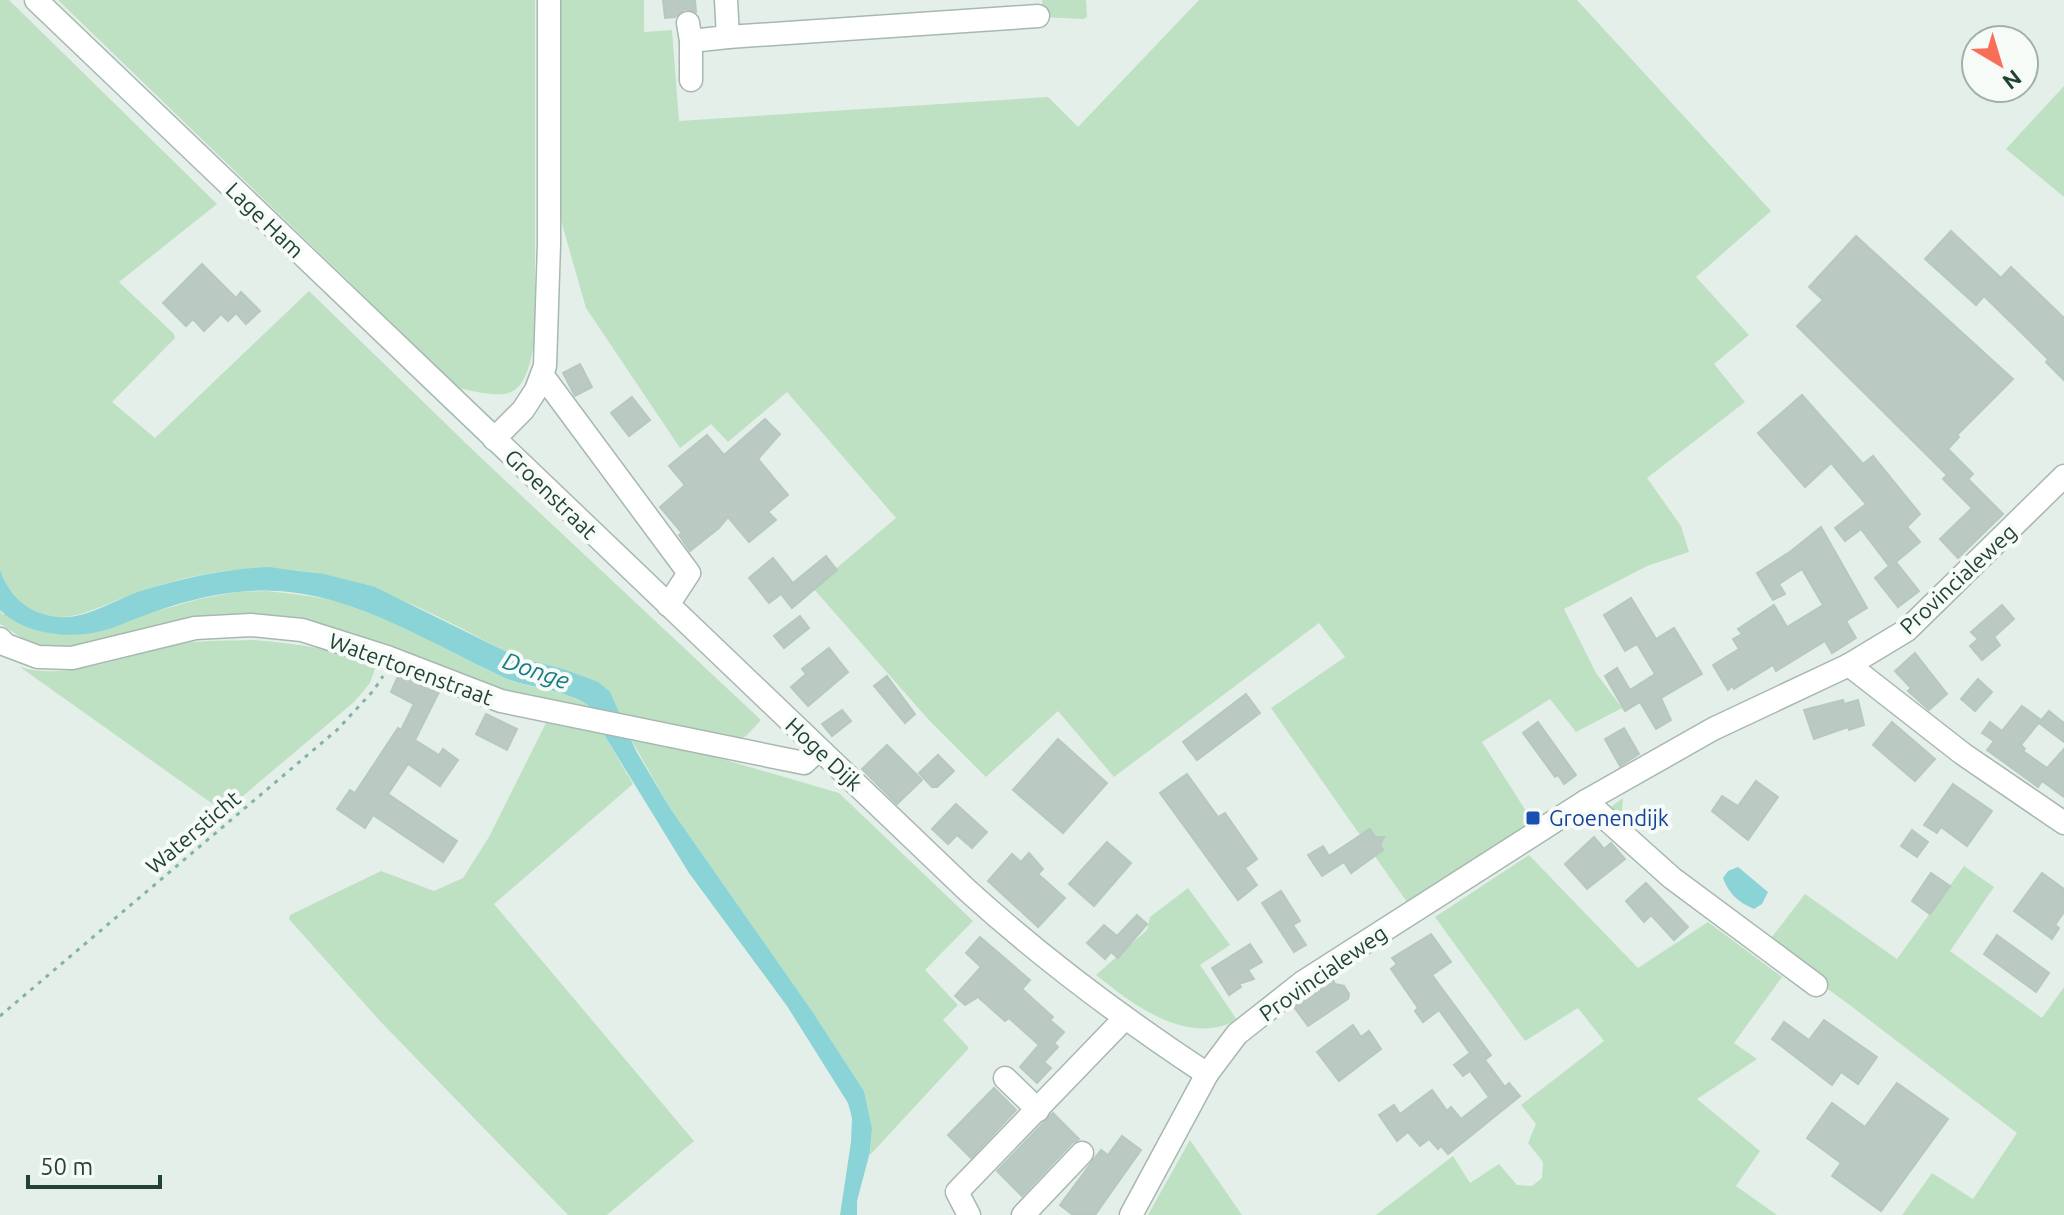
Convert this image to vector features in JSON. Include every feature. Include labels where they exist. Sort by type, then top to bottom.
[{"type":"street","name":"Lage Ham","points":[[36,0],[494,439]]},
{"type":"street","points":[[549,0],[549,244],[543,376],[689,573],[668,605]]},
{"type":"street","points":[[726,0],[728,37]]},
{"type":"street","points":[[691,80],[690,32],[728,37],[1038,16]]},
{"type":"street","name":"Groenstraat","points":[[543,376],[523,410],[494,439],[668,605]]},
{"type":"street","name":"Provincialeweg","points":[[1131,1215],[1207,1074],[1237,1034],[1303,982],[1586,801],[1713,729],[1849,665],[1907,630],[2064,476]]},
{"type":"street","name":"Hoge Dijk","points":[[668,605],[987,908],[1046,959],[1124,1019],[1207,1074]]},
{"type":"street","name":"Watertorenstraat","points":[[0,639],[6,645],[38,657],[72,658],[195,628],[251,625],[302,630],[394,660],[501,701],[804,763],[819,749]]},
{"type":"street","points":[[1849,665],[1963,754],[2064,823]]},
{"type":"street","points":[[1586,801],[1672,878],[1816,985]]},
{"type":"street","points":[[969,1215],[957,1192],[1124,1019]]},
{"type":"street","points":[[1005,1078],[1038,1110]]},
{"type":"street","points":[[1023,1215],[1082,1153]]},
{"type":"path","name":"Watersticht","points":[[0,1016],[337,730],[374,690],[394,660]]},
{"type":"green space","points":[[0,0],[9,0],[217,204],[119,282],[175,338],[112,402],[155,438],[309,291],[478,455],[761,720],[746,736],[734,742],[621,722],[539,664],[517,657],[401,600],[364,585],[325,575],[285,569],[242,569],[196,576],[148,589],[85,613],[63,617],[41,614],[23,604],[0,570]]},
{"type":"green space","points":[[58,0],[535,0],[535,341],[531,360],[520,384],[514,391],[504,394],[459,388]]},
{"type":"green space","points":[[559,0],[644,0],[644,32],[672,30],[679,121],[1048,97],[1078,127],[1199,0],[1577,0],[1771,211],[1696,277],[1749,335],[1714,364],[1745,402],[1647,478],[1681,526],[1689,552],[1647,566],[1564,609],[1596,673],[1622,708],[1576,732],[1550,699],[1482,742],[1533,822],[1407,902],[1271,708],[1345,657],[1319,623],[1114,777],[1058,711],[986,777],[927,718],[813,588],[896,518],[787,392],[728,442],[711,424],[680,448],[586,308],[560,217]]},
{"type":"green space","points":[[1042,0],[1086,0],[1087,17],[1043,17]]},
{"type":"green space","points":[[2064,86],[2064,197],[2006,149]]},
{"type":"green space","points":[[267,591],[357,607],[507,679],[563,694],[594,709],[541,704],[336,629],[292,621],[62,651],[33,645],[0,624],[0,610],[2,614],[97,632],[199,599],[237,592]]},
{"type":"green space","points":[[253,640],[331,651],[376,666],[370,683],[354,702],[224,812],[20,667],[59,671],[102,664],[184,643]]},
{"type":"green space","points":[[546,723],[603,733],[633,784],[494,904],[694,1141],[607,1215],[568,1215],[380,1021],[289,919],[290,915],[381,871],[434,891],[463,878],[489,837]]},
{"type":"green space","points":[[629,736],[667,743],[839,793],[973,921],[925,970],[958,1005],[943,1020],[969,1048],[870,1155],[872,1128],[864,1091],[670,808]]},
{"type":"green space","points":[[1623,798],[1622,811],[1626,823],[1722,905],[1772,937],[1805,894],[1897,959],[1964,866],[1994,887],[1950,951],[2042,1018],[2064,987],[2064,1215],[1902,1215],[1932,1173],[1973,1199],[2017,1133],[1748,931],[1611,811],[1612,806]]},
{"type":"green space","points":[[1529,855],[1638,968],[1708,922],[1782,977],[1734,1043],[1757,1059],[1697,1099],[1760,1151],[1736,1186],[1777,1215],[1376,1215],[1453,1156],[1470,1183],[1499,1164],[1517,1185],[1532,1186],[1542,1178],[1543,1162],[1528,1143],[1536,1124],[1521,1105],[1604,1041],[1578,1008],[1525,1041],[1435,917]]},
{"type":"green space","points":[[1188,888],[1230,945],[1200,965],[1237,1020],[1218,1027],[1199,1028],[1162,1019],[1127,999],[1096,975],[1147,930],[1150,917]]},
{"type":"green space","points":[[1190,1140],[1242,1215],[1148,1215]]},
{"type":"water","name":"Donge","points":[[268,567],[324,574],[375,587],[517,657],[598,682],[610,692],[636,751],[670,808],[864,1091],[872,1128],[857,1215],[840,1215],[851,1142],[852,1118],[848,1103],[787,1006],[689,873],[603,733],[599,718],[591,708],[569,696],[505,678],[376,616],[309,595],[274,591],[225,593],[177,604],[103,631],[72,635],[32,629],[0,610],[0,570],[15,596],[29,608],[47,615],[68,617],[172,582],[220,572]]},
{"type":"water","points":[[1738,867],[1768,892],[1762,904],[1754,909],[1735,897],[1723,878],[1728,871]]},
{"type":"building","points":[[663,0],[695,0],[696,12],[685,9],[675,17],[665,18]]},
{"type":"building","points":[[1951,231],[2001,278],[2011,267],[2064,318],[2064,380],[2046,362],[2048,359],[1984,296],[1976,305],[1925,259]]},
{"type":"building","points":[[1856,236],[2013,379],[1957,435],[1959,437],[1948,449],[1973,474],[1968,479],[2003,514],[1958,558],[1940,539],[1972,508],[1943,479],[1947,475],[1797,326],[1823,300],[1809,287]]},
{"type":"building","points":[[202,264],[236,298],[241,292],[260,311],[246,324],[236,313],[228,321],[221,314],[204,331],[193,319],[186,326],[163,303]]},
{"type":"building","points":[[580,364],[592,387],[575,396],[563,373]]},
{"type":"building","points":[[1802,395],[1863,464],[1873,456],[1920,514],[1907,527],[1920,542],[1896,562],[1919,591],[1898,607],[1875,578],[1889,566],[1861,529],[1845,541],[1835,528],[1866,504],[1831,463],[1805,487],[1758,433]]},
{"type":"building","points":[[632,397],[650,420],[629,436],[611,413]]},
{"type":"building","points":[[765,419],[780,434],[758,459],[788,495],[768,512],[776,520],[749,542],[728,517],[690,551],[679,535],[682,533],[660,507],[685,485],[669,466],[707,435],[724,455]]},
{"type":"building","points":[[1821,527],[1867,608],[1846,621],[1856,638],[1832,653],[1825,641],[1776,671],[1773,665],[1728,690],[1713,665],[1739,649],[1733,639],[1742,634],[1738,629],[1774,605],[1787,627],[1823,605],[1802,569],[1779,584],[1785,594],[1773,600],[1757,573]]},
{"type":"building","points":[[826,556],[837,570],[792,608],[781,594],[769,603],[749,578],[773,558],[793,583]]},
{"type":"building","points":[[1631,598],[1656,639],[1674,628],[1702,674],[1661,698],[1671,720],[1656,729],[1640,702],[1625,711],[1605,676],[1617,668],[1630,690],[1655,674],[1637,644],[1625,651],[1604,615]]},
{"type":"building","points":[[2002,605],[2014,619],[1994,637],[2000,645],[1982,660],[1970,646],[1978,639],[1971,632]]},
{"type":"building","points":[[800,616],[809,628],[784,648],[774,636]]},
{"type":"building","points":[[829,648],[848,672],[808,706],[791,687],[806,674],[802,669]]},
{"type":"building","points":[[1915,653],[1947,694],[1929,710],[1908,691],[1911,688],[1895,671]]},
{"type":"building","points":[[398,676],[439,692],[415,740],[439,755],[443,749],[458,760],[440,786],[408,764],[388,794],[457,841],[443,862],[373,815],[365,828],[337,809],[350,790],[355,793],[398,728],[401,730],[414,704],[391,692]]},
{"type":"building","points":[[887,676],[915,714],[905,723],[874,686]]},
{"type":"building","points":[[1978,679],[1992,692],[1975,711],[1961,699]]},
{"type":"building","points":[[1246,694],[1260,713],[1197,760],[1183,742]]},
{"type":"building","points":[[1843,700],[1844,704],[1858,700],[1864,725],[1814,739],[1804,710]]},
{"type":"building","points":[[2022,706],[2041,720],[2021,745],[2025,749],[2023,751],[2047,768],[2064,749],[2064,797],[2042,781],[2038,787],[1987,750],[1994,741],[1982,733],[1990,722],[2002,731]]},
{"type":"building","points":[[842,710],[851,721],[832,736],[822,724]]},
{"type":"building","points":[[2049,711],[2064,723],[2064,742],[2039,723]]},
{"type":"building","points":[[486,714],[517,729],[507,750],[476,734]]},
{"type":"building","points":[[1538,722],[1576,775],[1564,784],[1558,775],[1555,777],[1523,733]]},
{"type":"building","points":[[1892,722],[1935,759],[1915,781],[1873,745]]},
{"type":"building","points":[[1624,728],[1639,754],[1620,766],[1605,739]]},
{"type":"building","points":[[1058,739],[1107,783],[1063,833],[1013,790]]},
{"type":"building","points":[[887,745],[922,780],[897,804],[862,769]]},
{"type":"building","points":[[938,755],[954,771],[937,787],[932,787],[919,773]]},
{"type":"building","points":[[1187,774],[1218,817],[1225,813],[1257,859],[1245,868],[1257,885],[1238,900],[1160,793]]},
{"type":"building","points":[[1756,781],[1778,797],[1748,840],[1712,811],[1722,796],[1738,806]]},
{"type":"building","points":[[1953,784],[1992,811],[1967,846],[1941,827],[1937,833],[1924,825]]},
{"type":"building","points":[[956,804],[987,832],[972,848],[957,835],[948,844],[932,829]]},
{"type":"building","points":[[1370,829],[1375,837],[1384,837],[1380,845],[1383,850],[1351,873],[1344,862],[1322,876],[1308,855],[1323,846],[1329,856]]},
{"type":"building","points":[[1912,830],[1928,842],[1917,857],[1901,846]]},
{"type":"building","points":[[1594,837],[1604,849],[1611,843],[1625,859],[1587,889],[1565,864]]},
{"type":"building","points":[[1107,842],[1131,863],[1094,906],[1069,884]]},
{"type":"building","points":[[1029,853],[1043,869],[1038,874],[1065,898],[1038,927],[988,881],[1012,854],[1021,862]]},
{"type":"building","points":[[1931,873],[1950,886],[1930,914],[1912,901]]},
{"type":"building","points":[[2042,873],[2064,889],[2064,912],[2055,925],[2059,928],[2052,939],[2014,911]]},
{"type":"building","points":[[1646,883],[1688,927],[1674,940],[1651,915],[1644,922],[1626,901]]},
{"type":"building","points":[[1281,891],[1300,921],[1293,925],[1306,945],[1294,952],[1262,903]]},
{"type":"building","points":[[1137,915],[1147,924],[1118,958],[1111,952],[1105,959],[1087,943],[1104,925],[1117,936]]},
{"type":"building","points":[[1431,934],[1451,962],[1432,975],[1491,1055],[1485,1060],[1505,1087],[1509,1083],[1520,1096],[1448,1154],[1429,1139],[1420,1146],[1408,1132],[1397,1141],[1379,1115],[1394,1105],[1400,1114],[1432,1090],[1447,1111],[1451,1107],[1461,1119],[1489,1097],[1470,1071],[1463,1076],[1454,1065],[1470,1053],[1439,1010],[1423,1022],[1415,1011],[1418,1008],[1391,969],[1397,964],[1392,958]]},
{"type":"building","points":[[1997,935],[2049,973],[2036,992],[1984,954]]},
{"type":"building","points":[[980,937],[1030,980],[1022,989],[1053,1017],[1050,1020],[1064,1032],[1054,1043],[1058,1047],[1044,1062],[1051,1068],[1037,1083],[1020,1067],[1039,1045],[1009,1018],[1005,1021],[978,997],[965,1005],[955,996],[981,967],[966,953]]},
{"type":"building","points":[[1250,944],[1262,962],[1248,970],[1254,979],[1239,984],[1241,987],[1229,995],[1212,968]]},
{"type":"building","points":[[1333,980],[1335,984],[1344,986],[1349,994],[1348,999],[1308,1026],[1294,1007]]},
{"type":"building","points":[[1824,1020],[1877,1057],[1858,1084],[1841,1072],[1832,1085],[1772,1039],[1784,1022],[1809,1040]]},
{"type":"building","points":[[1353,1025],[1361,1037],[1369,1031],[1381,1049],[1339,1081],[1317,1052]]},
{"type":"building","points":[[1897,1083],[1948,1119],[1881,1211],[1832,1176],[1841,1163],[1807,1138],[1832,1103],[1865,1127]]},
{"type":"building","points":[[994,1088],[1016,1110],[971,1158],[948,1135]]},
{"type":"building","points":[[1053,1113],[1079,1139],[1022,1196],[997,1171]]},
{"type":"building","points":[[1122,1136],[1141,1150],[1095,1215],[1073,1215],[1060,1205],[1101,1150],[1108,1155]]},
{"type":"place","name":"Groenendijk","points":[[1533,818]]}]
